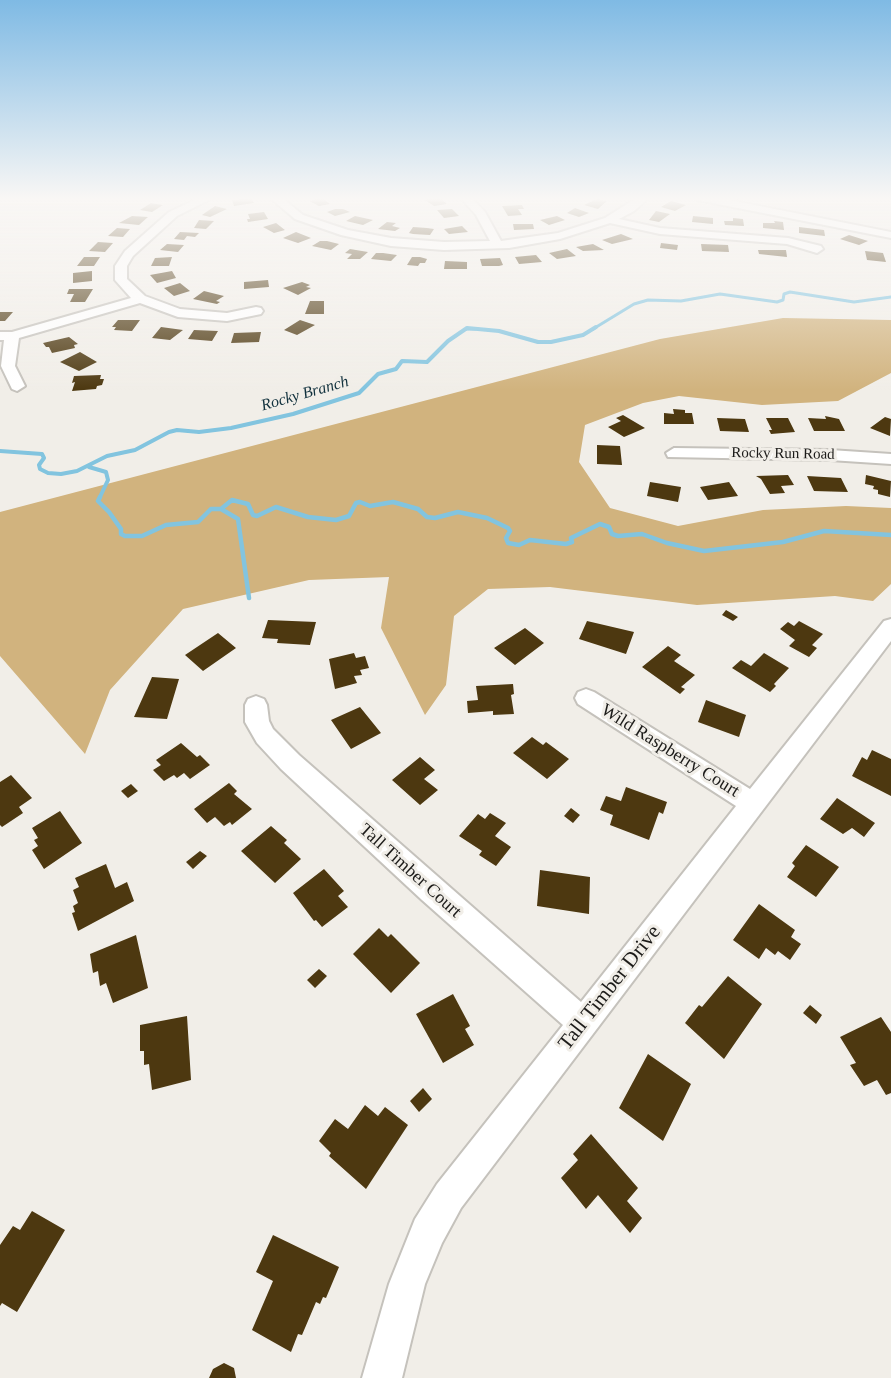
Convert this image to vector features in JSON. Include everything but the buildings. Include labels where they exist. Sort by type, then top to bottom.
[{"type":"street","points":[[123,261],[120,273],[122,280],[140,299],[163,309],[194,315],[237,316],[256,311]]},
{"type":"street","points":[[17,386],[8,366],[6,336],[140,299]]},
{"type":"street","name":"Rocky Run Road","points":[[674,453],[830,455],[891,459]]},
{"type":"street","name":"Tall Timber Drive","points":[[382,1378],[407,1284],[428,1232],[449,1196],[891,626]]},
{"type":"street","name":"Wild Raspberry Court","points":[[586,698],[754,804]]},
{"type":"street","name":"Tall Timber Court","points":[[256,705],[257,722],[265,736],[290,762],[432,891],[583,1023]]},
{"type":"shaded area","points":[[783,318],[891,320],[891,373],[838,401],[762,405],[679,396],[643,403],[585,425],[579,462],[610,508],[678,526],[763,510],[846,506],[891,508],[891,584],[873,601],[835,596],[697,605],[550,587],[488,589],[454,616],[446,685],[425,715],[381,628],[389,577],[309,580],[183,609],[110,690],[85,754],[0,656],[0,512],[660,339]]},
{"type":"waterway","name":"Rocky Branch","points":[[593,329],[634,304],[648,300],[681,301],[720,294],[777,302],[783,300],[784,294],[790,292],[854,302],[891,297]]},
{"type":"waterway","name":"Rocky Branch","points":[[0,451],[42,454],[44,458],[39,465],[40,469],[48,473],[61,474],[77,471],[107,456],[135,450],[169,432],[177,430],[199,432],[231,428],[293,414],[359,393],[378,374],[396,369],[402,361],[427,362],[448,341],[467,328],[499,331],[538,342],[551,342],[583,335],[596,327]]},
{"type":"waterway","name":"Rocky Branch","points":[[466,329],[475,329]]},
{"type":"waterway","points":[[89,467],[106,472],[108,480],[99,499]]},
{"type":"waterway","points":[[99,499],[98,501],[121,529],[121,534],[125,536],[142,536],[166,525],[198,522],[211,509],[221,509]]},
{"type":"waterway","points":[[221,509],[232,500],[248,504],[253,515],[257,516],[276,507],[308,517],[336,520],[349,516],[356,503],[360,502],[370,506],[393,502],[418,509],[427,517],[435,518],[458,512],[487,518],[508,528],[510,531],[506,538],[508,543],[519,545],[530,540],[566,544],[572,542],[571,538],[600,524],[609,527],[612,534],[618,536],[642,534],[667,543],[704,551],[783,542],[824,531],[891,535]]},
{"type":"waterway","points":[[221,509],[238,519],[249,598]]}]
